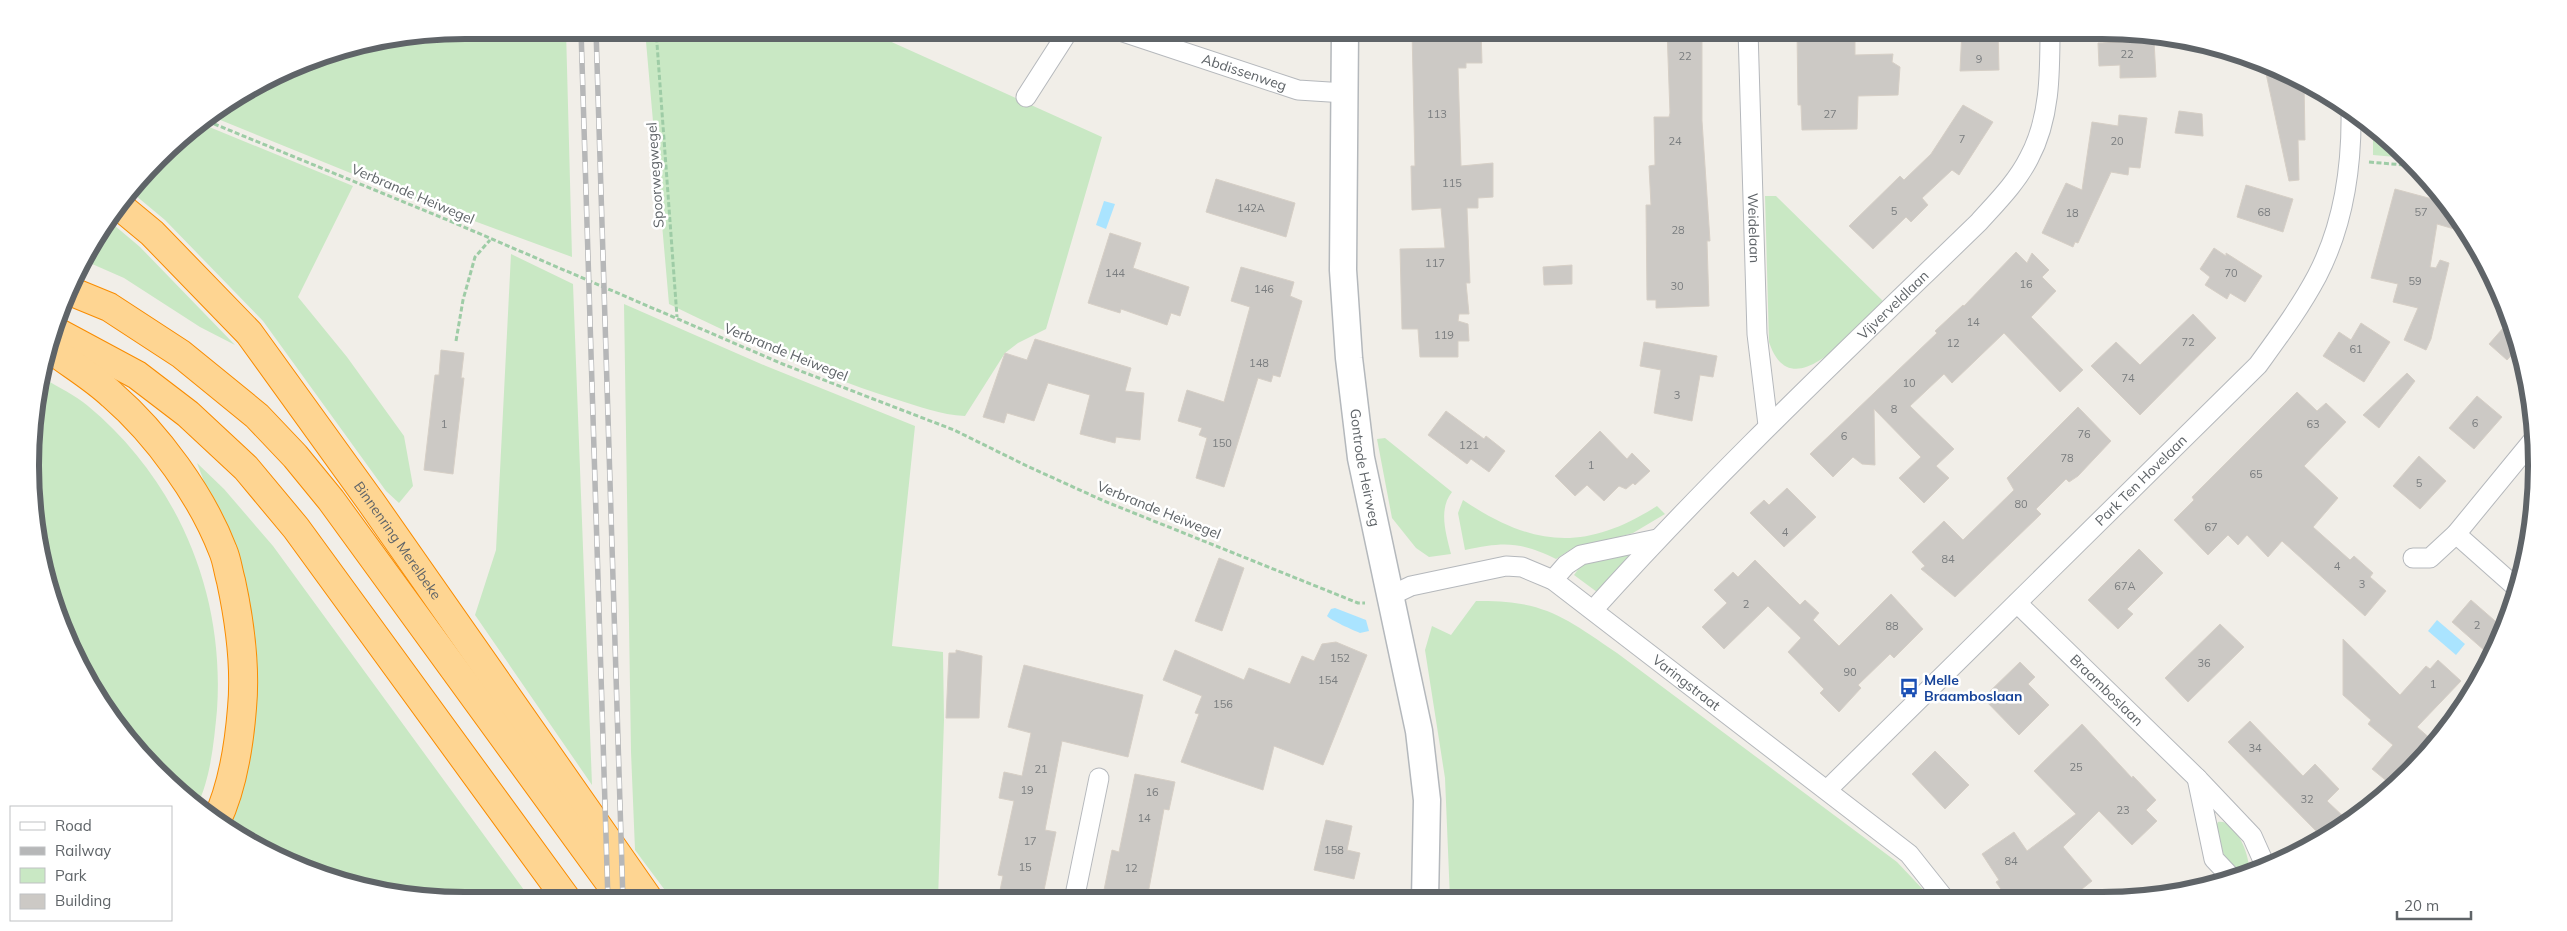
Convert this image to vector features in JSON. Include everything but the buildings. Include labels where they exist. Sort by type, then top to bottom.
[{"type":"highway","name":"Binnenring Merelbeke","points":[[124,210],[152,233],[249,333],[371,502],[644,892]]},
{"type":"highway","points":[[75,293],[109,307],[181,354],[257,416],[295,456],[331,500],[616,892]]},
{"type":"highway","points":[[59,333],[137,375],[188,414],[246,468],[296,528],[561,892]]},
{"type":"highway","points":[[54,351],[112,394],[134,416],[178,472],[204,512],[224,552],[238,612],[245,679],[240,745],[220,814]]},
{"type":"street","points":[[1026,97],[1063,39]]},
{"type":"street","name":"Abdissenweg","points":[[1144,39],[1298,90],[1345,93]]},
{"type":"street","name":"Gontrode Heirweg","points":[[1345,39],[1343,270],[1349,358],[1361,458],[1392,595],[1419,731],[1427,800],[1426,892]]},
{"type":"street","name":"Weidelaan","points":[[1748,39],[1757,334],[1768,425]]},
{"type":"street","name":"Vijverveldlaan","points":[[1593,610],[1657,539],[1768,425],[1979,222],[2009,188],[2029,159],[2041,130],[2049,90],[2050,39]]},
{"type":"street","name":"Park Ten Hovelaan","points":[[1826,790],[2258,365],[2294,316],[2318,275],[2341,210],[2350,161],[2351,120]]},
{"type":"street","points":[[2413,558],[2430,558],[2456,534],[2527,447]]},
{"type":"street","points":[[2456,534],[2512,583]]},
{"type":"street","points":[[1554,580],[1566,565],[1581,555],[1657,539]]},
{"type":"street","name":"Varingstraat","points":[[1392,595],[1410,586],[1506,566],[1522,567],[1554,580],[1909,854],[1939,892]]},
{"type":"street","name":"Braamboslaan","points":[[2017,603],[2197,778],[2252,836],[2263,861]]},
{"type":"street","points":[[1076,892],[1099,778]]},
{"type":"street","points":[[2197,778],[2214,859],[2228,873]]},
{"type":"path","name":"Spoorwegwegel","points":[[657,39],[677,318]]},
{"type":"path","name":"Verbrande Heiwegel","points":[[212,122],[450,221],[490,240],[785,365],[954,430],[1104,501],[1358,602]]},
{"type":"path","points":[[2350,161],[2404,165]]},
{"type":"path","points":[[456,341],[463,300],[475,257],[490,240]]},
{"type":"green space","points":[[566,39],[572,257],[412,198],[217,119],[252,96],[302,71],[355,53],[410,42],[438,40]]},
{"type":"green space","points":[[646,39],[885,39],[1102,137],[1046,329],[1018,343],[1005,353],[965,416],[930,410],[837,379],[752,343],[669,304]]},
{"type":"green space","points":[[207,126],[353,186],[298,297],[347,357],[404,436],[413,486],[399,503],[386,491],[263,321],[165,220],[136,195],[164,164]]},
{"type":"green space","points":[[2373,137],[2396,157],[2373,155]]},
{"type":"green space","points":[[1765,196],[1776,196],[1883,301],[1842,343],[1825,357],[1809,366],[1793,368],[1779,361],[1769,342]]},
{"type":"green space","points":[[113,225],[140,247],[235,345],[200,327],[124,278],[90,263]]},
{"type":"green space","points":[[511,254],[573,284],[592,785],[475,615],[496,550]]},
{"type":"green space","points":[[624,304],[766,366],[915,426],[892,646],[943,652],[944,720],[938,892],[666,892],[635,850],[631,752]]},
{"type":"green space","points":[[47,381],[83,402],[120,436],[147,469],[170,504],[189,542],[203,582],[213,624],[217,666],[217,710],[213,746],[209,771],[200,799],[184,786],[145,747],[127,725],[96,679],[71,629],[61,603],[47,549],[40,493],[40,438],[42,410]]},
{"type":"green space","points":[[1385,438],[1452,492],[1445,506],[1444,514],[1445,530],[1451,554],[1429,557],[1416,548],[1392,518],[1377,439]]},
{"type":"green space","points":[[197,463],[224,489],[273,546],[525,892],[466,892],[410,889],[355,878],[302,860],[252,835],[229,821],[251,747],[211,500]]},
{"type":"green space","points":[[1463,500],[1488,516],[1513,527],[1536,535],[1559,538],[1582,537],[1606,531],[1631,521],[1657,506],[1665,514],[1633,533],[1573,548],[1556,559],[1532,549],[1511,545],[1465,550],[1458,513]]},
{"type":"green space","points":[[1636,547],[1620,570],[1597,592],[1574,575],[1582,564]]},
{"type":"green space","points":[[1476,601],[1499,601],[1536,607],[1566,620],[1617,653],[1897,862],[1925,892],[1450,892],[1445,778],[1425,650],[1432,626],[1451,635]]},
{"type":"green space","points":[[2218,822],[2225,823],[2236,832],[2241,840],[2249,866],[2238,870],[2224,856],[2216,826]]},
{"type":"water","points":[[1104,201],[1115,204],[1106,229],[1096,225]]},
{"type":"water","points":[[1335,608],[1366,620],[1369,631],[1360,633],[1329,618],[1327,616],[1331,609]]},
{"type":"water","points":[[2437,620],[2465,644],[2456,655],[2428,631]]},
{"type":"railway","points":[[581,39],[608,892]]},
{"type":"railway","points":[[596,39],[623,892]]},
{"type":"place","name":"Melle Braamboslaan","points":[[1909,688]]}]
